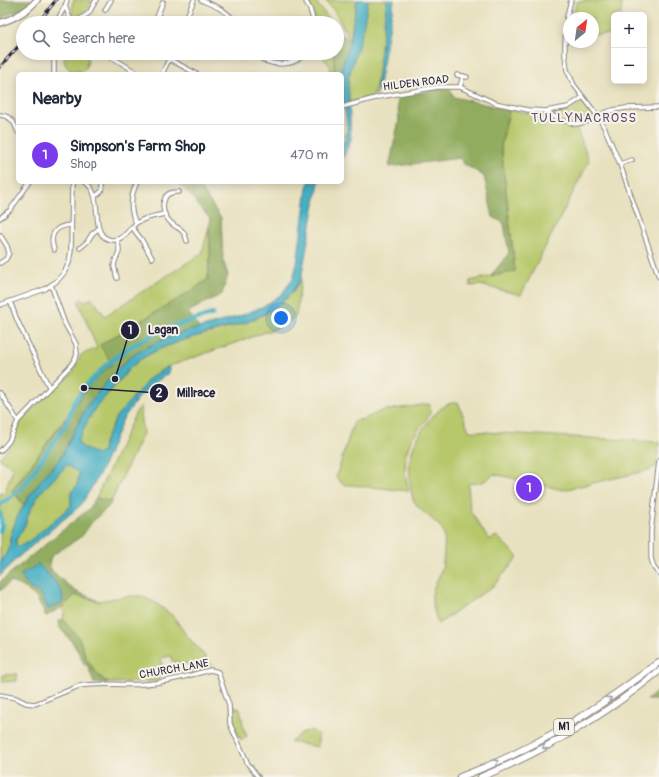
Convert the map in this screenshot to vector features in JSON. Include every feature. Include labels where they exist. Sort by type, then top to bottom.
[{"type":"highway","points":[[18,16],[30,8],[37,0]]},
{"type":"highway","points":[[0,23],[16,17]]},
{"type":"highway","name":"M1","points":[[460,777],[522,751],[577,720],[608,700],[659,662]]},
{"type":"highway","name":"M1","points":[[481,777],[526,757],[586,723],[619,702],[659,672]]},
{"type":"street","points":[[60,16],[67,0]]},
{"type":"street","points":[[84,16],[89,13],[96,0]]},
{"type":"street","points":[[105,10],[111,0]]},
{"type":"street","points":[[187,16],[194,0]]},
{"type":"street","points":[[200,0],[221,9],[231,16]]},
{"type":"street","points":[[305,0],[312,16]]},
{"type":"street","points":[[571,0],[567,16],[564,55],[566,70],[574,85],[597,115],[605,129],[620,164],[659,277]]},
{"type":"street","points":[[157,16],[163,2]]},
{"type":"street","points":[[65,6],[70,16]]},
{"type":"street","points":[[54,60],[54,72]]},
{"type":"street","points":[[117,60],[136,72]]},
{"type":"street","points":[[163,72],[169,60]]},
{"type":"street","points":[[171,60],[193,72]]},
{"type":"street","points":[[262,60],[277,65],[295,60]]},
{"type":"street","points":[[457,75],[467,77]]},
{"type":"street","points":[[460,87],[463,76]]},
{"type":"street","name":"HILDEN ROAD","points":[[344,106],[379,97],[438,87],[460,87],[495,103],[528,110],[546,111],[568,107],[584,97]]},
{"type":"street","points":[[597,115],[626,108],[659,107]]},
{"type":"street","name":"HILDEN ROAD","points":[[546,111],[552,116],[578,124],[593,120]]},
{"type":"street","points":[[0,115],[7,116],[11,119],[16,128]]},
{"type":"street","points":[[620,164],[632,160]]},
{"type":"street","points":[[0,218],[10,210],[29,184]]},
{"type":"street","points":[[0,305],[45,289],[61,277],[67,268],[70,250],[72,184]]},
{"type":"street","points":[[87,184],[91,187],[95,196],[98,229],[105,238],[111,240],[117,239],[126,234],[136,223],[141,220],[164,214]]},
{"type":"street","points":[[95,196],[102,192],[102,184]]},
{"type":"street","points":[[136,184],[133,196],[132,209],[133,218],[136,223]]},
{"type":"street","points":[[179,192],[170,193],[166,197],[164,200],[164,214],[172,224],[183,232],[187,241]]},
{"type":"street","points":[[54,250],[51,241],[53,234],[62,226],[71,225]]},
{"type":"street","points":[[132,227],[152,258]]},
{"type":"street","points":[[80,248],[98,229]]},
{"type":"street","points":[[0,235],[7,246],[9,253],[6,259],[0,263]]},
{"type":"street","points":[[117,239],[119,252],[114,266],[117,278]]},
{"type":"street","points":[[0,451],[9,441],[18,421],[74,361],[77,354],[74,340],[66,324],[51,285]]},
{"type":"street","points":[[10,301],[17,320],[49,387]]},
{"type":"street","points":[[0,392],[18,421]]},
{"type":"street","points":[[659,461],[651,531],[651,558],[654,568],[659,574]]},
{"type":"street","name":"CHURCH LANE","points":[[0,696],[16,698],[26,703],[35,704],[79,686],[96,684],[145,684],[215,670],[218,672],[229,705],[230,724],[248,764],[258,777]]},
{"type":"green space","points":[[0,0],[31,0],[22,9],[0,18]]},
{"type":"green space","points":[[73,0],[92,0],[85,14],[82,16],[72,15]]},
{"type":"green space","points":[[307,0],[314,0],[327,16],[314,16]]},
{"type":"green space","points":[[325,0],[357,0],[350,40],[344,29],[344,16],[337,16]]},
{"type":"green space","points":[[368,0],[387,0],[377,80],[373,96],[349,102],[348,79],[362,33]]},
{"type":"green space","points":[[579,1],[622,1],[621,12],[611,12],[611,34],[599,35],[599,12],[574,12],[576,3]]},
{"type":"green space","points":[[344,37],[350,40],[341,72],[334,72],[334,60],[344,60]]},
{"type":"green space","points":[[88,60],[85,70],[81,72],[69,69],[64,61]]},
{"type":"green space","points":[[325,60],[334,60],[334,72],[329,72],[331,67]]},
{"type":"green space","points":[[450,89],[454,97],[509,110],[501,146],[515,271],[490,277],[509,253],[504,223],[493,217],[484,176],[464,164],[460,158],[389,167],[399,120],[397,97]]},
{"type":"green space","points":[[582,102],[585,103],[596,117],[575,122],[551,113],[567,110]]},
{"type":"green space","points":[[509,110],[543,115],[550,119],[576,126],[589,161],[521,295],[480,285],[470,286],[470,281],[515,271],[501,146]]},
{"type":"green space","points":[[179,184],[186,184],[202,190],[221,218],[223,260],[228,275],[222,294],[188,312],[199,328],[157,342],[131,356],[110,378],[87,406],[60,459],[45,475],[24,505],[12,491],[92,382],[112,364],[100,345],[193,290],[208,279],[210,252],[209,227],[211,220],[194,199]]},
{"type":"green space","points":[[209,227],[210,252],[208,279],[193,290],[92,382],[12,491],[24,505],[17,517],[10,537],[10,545],[6,554],[0,561],[0,494],[5,491],[13,469],[0,459],[0,457],[7,450],[21,422],[51,391],[72,374],[81,355],[97,348],[78,301],[82,299],[85,301],[92,298],[105,316],[202,253]]},
{"type":"green space","points":[[301,279],[296,316],[280,327],[167,367],[151,377],[116,417],[104,443],[103,451],[97,455],[84,448],[78,442],[93,411],[128,370],[142,358],[174,343],[226,329],[260,317],[275,308],[289,296]]},
{"type":"green space","points":[[458,402],[469,431],[659,442],[659,444],[656,467],[650,470],[563,490],[494,474],[483,482],[468,484],[470,510],[489,540],[497,536],[518,557],[493,586],[438,624],[432,594],[443,565],[444,535],[443,531],[436,522],[420,509],[413,499],[410,476],[410,458],[416,440],[435,414],[446,405]]},
{"type":"green space","points":[[429,404],[431,411],[427,419],[412,438],[406,453],[405,472],[409,491],[343,485],[336,477],[354,421],[364,419],[381,411]]},
{"type":"green space","points":[[142,405],[140,414],[143,433],[111,502],[96,498],[136,412]]},
{"type":"green space","points":[[67,465],[79,473],[77,485],[71,493],[71,506],[27,543],[16,546],[16,540],[40,493]]},
{"type":"green space","points":[[96,498],[111,502],[109,506],[92,522],[82,536],[51,556],[49,565],[52,571],[75,591],[99,601],[75,595],[62,607],[46,616],[36,597],[22,586],[10,582],[0,591],[0,582],[89,509]],"holes":[[[38,564],[56,583],[62,593],[63,600],[48,609],[41,594],[21,575]]]},
{"type":"green space","points":[[75,595],[99,601],[128,596],[141,596],[154,602],[173,616],[211,665],[207,669],[191,673],[188,663],[184,664],[172,661],[171,656],[161,658],[162,663],[159,680],[109,683],[97,674],[86,658],[79,638],[63,620],[64,613],[62,607]]},
{"type":"green space","points":[[59,620],[63,620],[79,638],[86,658],[97,674],[109,683],[94,683],[88,666],[84,664],[73,643],[60,628]]},
{"type":"green space","points":[[17,674],[17,681],[3,682],[3,675]]},
{"type":"green space","points":[[659,690],[659,700],[647,700]]},
{"type":"green space","points":[[231,705],[240,709],[247,736],[241,740],[235,728]]},
{"type":"green space","points":[[312,730],[318,735],[318,747],[290,742],[302,733]]},
{"type":"water","points":[[357,0],[368,0],[362,33],[348,79],[351,139],[344,156],[344,141],[347,130],[344,106],[344,72],[341,72],[350,40]]},
{"type":"water","points":[[387,0],[394,0],[376,96],[377,80]]},
{"type":"water","points":[[308,184],[319,184],[301,279],[290,295],[273,309],[248,322],[187,339],[159,349],[141,359],[129,369],[95,408],[78,442],[84,448],[97,455],[103,451],[104,443],[116,417],[151,377],[167,367],[169,368],[169,373],[154,383],[138,398],[123,419],[100,473],[81,505],[17,558],[0,576],[0,561],[6,554],[10,545],[10,537],[17,517],[45,475],[60,459],[87,406],[110,378],[131,356],[157,342],[187,331],[240,316],[264,306],[282,294],[293,278],[297,264],[307,187]],"holes":[[[67,465],[79,473],[77,485],[71,493],[71,506],[27,543],[16,546],[16,540],[40,493]]]},
{"type":"water","points":[[38,564],[59,587],[63,597],[62,603],[48,609],[41,594],[29,587],[21,575]]},
{"type":"waterway","points":[[0,505],[23,487],[66,424],[74,402],[84,388],[105,366],[128,348],[162,330],[213,314]]},
{"type":"waterway","points":[[0,513],[2,524],[0,531]]},
{"type":"railway","points":[[43,16],[56,0]]},
{"type":"railway","points":[[0,67],[16,49]]},
{"type":"place","name":"Lagan","points":[[115,379]]},
{"type":"place","name":"Millrace","points":[[84,388]]},
{"type":"place","name":"Simpson's Farm Shop","points":[[529,488]]},
{"type":"district","name":"TULLYNACROSS","points":[[584,118]]}]
